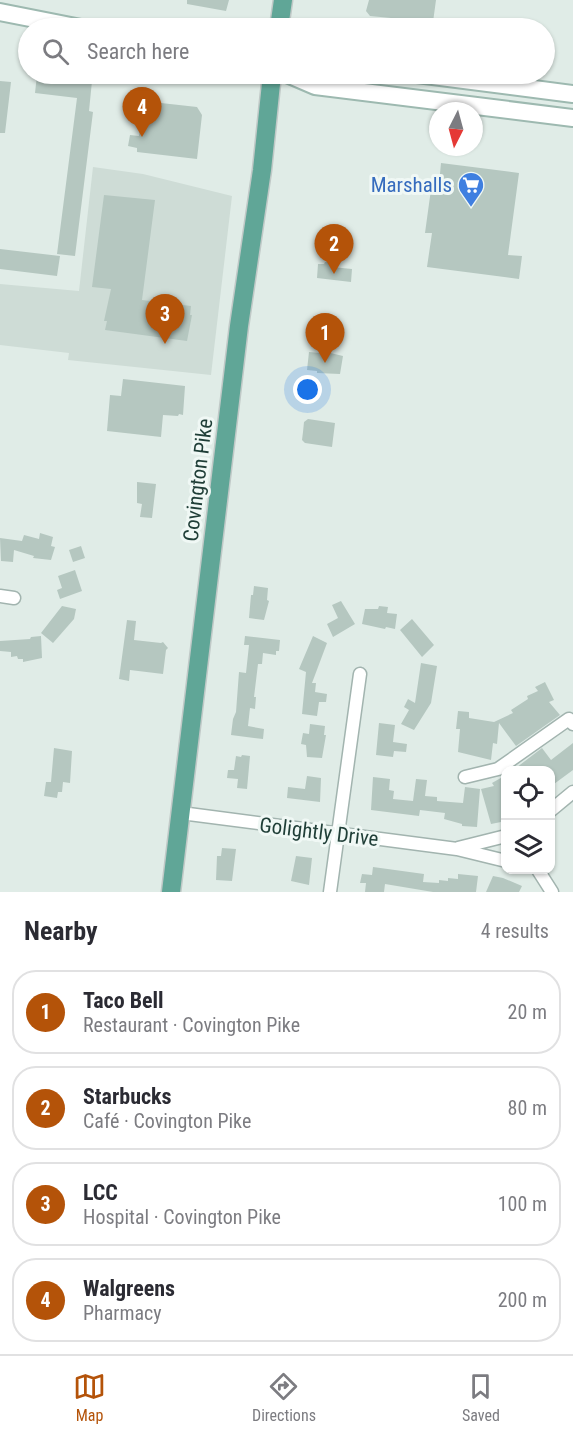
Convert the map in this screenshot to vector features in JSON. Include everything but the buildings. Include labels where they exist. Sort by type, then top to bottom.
[{"type":"main road","points":[[280,18],[283,0]]},
{"type":"main road","points":[[7,9],[42,18]]},
{"type":"main road","name":"Covington Pike","points":[[171,892],[271,84]]},
{"type":"main road","points":[[310,84],[573,118]]},
{"type":"main road","points":[[495,84],[573,94]]},
{"type":"street","points":[[0,596],[14,598]]},
{"type":"street","points":[[330,892],[360,674]]},
{"type":"street","points":[[465,777],[498,769],[570,719],[573,724]]},
{"type":"street","points":[[555,807],[573,792]]},
{"type":"street","name":"Golightly Drive","points":[[181,813],[457,849],[501,860]]},
{"type":"street","points":[[457,849],[501,837]]},
{"type":"street","points":[[541,874],[552,892]]},
{"type":"shaded area","points":[[93,167],[143,174],[232,196],[211,375],[68,360],[69,353],[0,345],[0,284],[79,291]]},
{"type":"place","name":"Walgreens","points":[[142,137]]},
{"type":"place","name":"Marshalls","points":[[471,208]]},
{"type":"place","name":"Starbucks","points":[[334,274]]},
{"type":"place","name":"LCC","points":[[165,344]]},
{"type":"place","name":"Taco Bell","points":[[325,363]]}]
